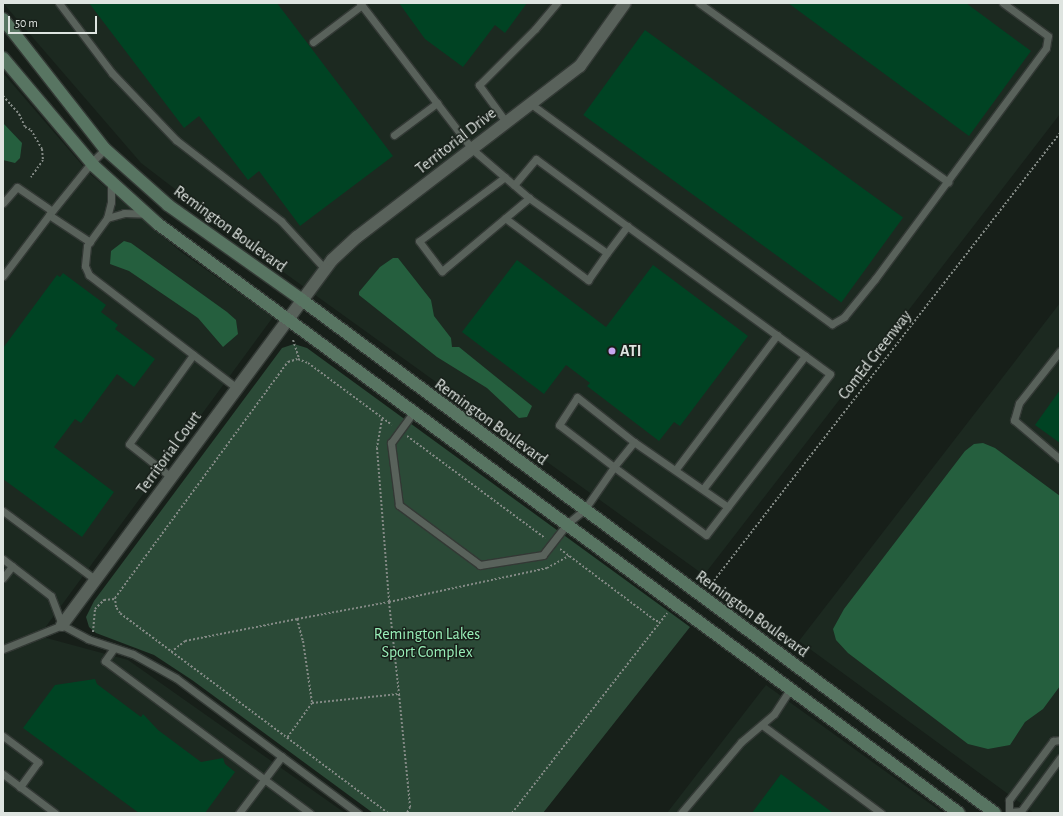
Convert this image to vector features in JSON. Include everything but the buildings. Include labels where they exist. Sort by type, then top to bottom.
[{"type":"street","name":"Territorial Drive","points":[[302,300],[325,269],[357,238],[580,66],[625,3]]},
{"type":"street","name":"Remington Boulevard","points":[[3,19],[105,149],[168,205],[302,300],[995,813]]},
{"type":"street","points":[[3,58],[91,163],[147,214],[959,813]]},
{"type":"street","name":"Territorial Court","points":[[62,625],[302,300]]},
{"type":"lane","points":[[59,3],[112,73],[176,140],[282,221],[325,269]]},
{"type":"lane","points":[[506,122],[478,84],[535,30],[557,3]]},
{"type":"lane","points":[[699,3],[948,182]]},
{"type":"lane","points":[[530,104],[832,324],[848,312],[948,182],[1046,48],[1048,36],[1003,3]]},
{"type":"lane","points":[[313,42],[361,4],[472,149],[529,198],[607,253]]},
{"type":"lane","points":[[394,135],[437,103]]},
{"type":"lane","points":[[3,276],[91,163],[105,149]]},
{"type":"lane","points":[[514,186],[536,159],[830,374],[728,507],[706,535],[559,425],[578,397],[634,442],[676,469],[728,507]]},
{"type":"lane","points":[[505,177],[419,241],[442,271],[529,198]]},
{"type":"lane","points":[[111,182],[111,202],[107,218],[90,242],[84,256],[85,266],[96,283],[237,388]]},
{"type":"lane","points":[[3,203],[17,187],[90,242]]},
{"type":"lane","points":[[107,218],[124,213],[147,214]]},
{"type":"lane","points":[[505,218],[588,280],[627,226]]},
{"type":"lane","points":[[676,469],[777,335]]},
{"type":"lane","points":[[1060,351],[1019,403],[1014,420],[1060,459]]},
{"type":"lane","points":[[171,477],[129,444],[193,355]]},
{"type":"lane","points":[[703,489],[805,356]]},
{"type":"lane","points":[[414,411],[391,443],[399,505],[480,565],[543,555],[567,524],[584,510],[614,467],[634,442]]},
{"type":"lane","points":[[3,511],[96,580]]},
{"type":"lane","points":[[3,559],[51,596],[62,625],[88,639],[133,654],[176,678],[358,813]]},
{"type":"lane","points":[[3,578],[12,566]]},
{"type":"lane","points":[[3,649],[62,625]]},
{"type":"lane","points":[[114,648],[105,661],[310,813]]},
{"type":"lane","points":[[681,813],[741,742],[774,714],[790,689]]},
{"type":"lane","points":[[762,725],[881,813]]},
{"type":"lane","points":[[3,736],[38,762],[20,787]]},
{"type":"lane","points":[[1060,740],[1053,741],[1009,800],[1010,813],[1022,811],[1060,758]]},
{"type":"lane","points":[[239,813],[282,756]]},
{"type":"lane","points":[[3,774],[55,813]]},
{"type":"path","points":[[3,96],[19,114],[25,127],[31,130],[42,149],[43,160],[30,177]]},
{"type":"path","name":"ComEd Greenway","points":[[706,591],[1060,133]]},
{"type":"path","points":[[293,340],[299,359]]},
{"type":"path","points":[[388,813],[171,652],[120,613],[116,607],[115,599],[288,362],[299,359],[308,363],[656,621],[660,621]]},
{"type":"path","points":[[382,419],[377,448],[389,602],[410,807],[407,813]]},
{"type":"path","points":[[171,652],[185,641],[389,602],[547,568],[569,556]]},
{"type":"path","points":[[93,632],[95,609],[104,600],[115,599]]},
{"type":"path","points":[[512,813],[669,610]]},
{"type":"path","points":[[287,738],[312,703],[304,641],[297,619]]},
{"type":"path","points":[[312,703],[399,694]]},
{"type":"shaded area","points":[[3,3],[1060,3],[1060,114],[704,575],[286,274],[141,163]]},
{"type":"shaded area","points":[[3,73],[89,173],[181,252],[273,317],[39,636],[128,660],[345,813],[3,813]]},
{"type":"shaded area","points":[[3,123],[22,143],[20,158],[15,163],[3,160]]},
{"type":"shaded area","points":[[124,241],[131,243],[227,312],[236,320],[238,334],[223,347],[198,318],[129,271],[110,264],[111,251]]},
{"type":"shaded area","points":[[393,258],[398,258],[431,300],[434,316],[451,338],[452,347],[459,347],[532,406],[527,417],[519,418],[487,388],[437,357],[359,295],[359,292],[380,267]]},
{"type":"shaded area","points":[[1060,303],[1060,813],[1034,813],[799,641]]},
{"type":"shaded area","points":[[983,443],[995,448],[1060,496],[1060,686],[1043,709],[1025,722],[1010,745],[988,749],[968,744],[848,653],[836,640],[833,629],[844,609],[965,451],[974,444]]},
{"type":"shaded area","points":[[766,685],[943,813],[667,813]]},
{"type":"green space","name":"Remington Lakes Sport Complex","points":[[294,344],[307,348],[690,627],[543,813],[373,813],[192,680],[154,655],[96,633],[89,627],[86,617],[94,601],[282,348]]},
{"type":"place","name":"ATI","points":[[612,351]]}]
